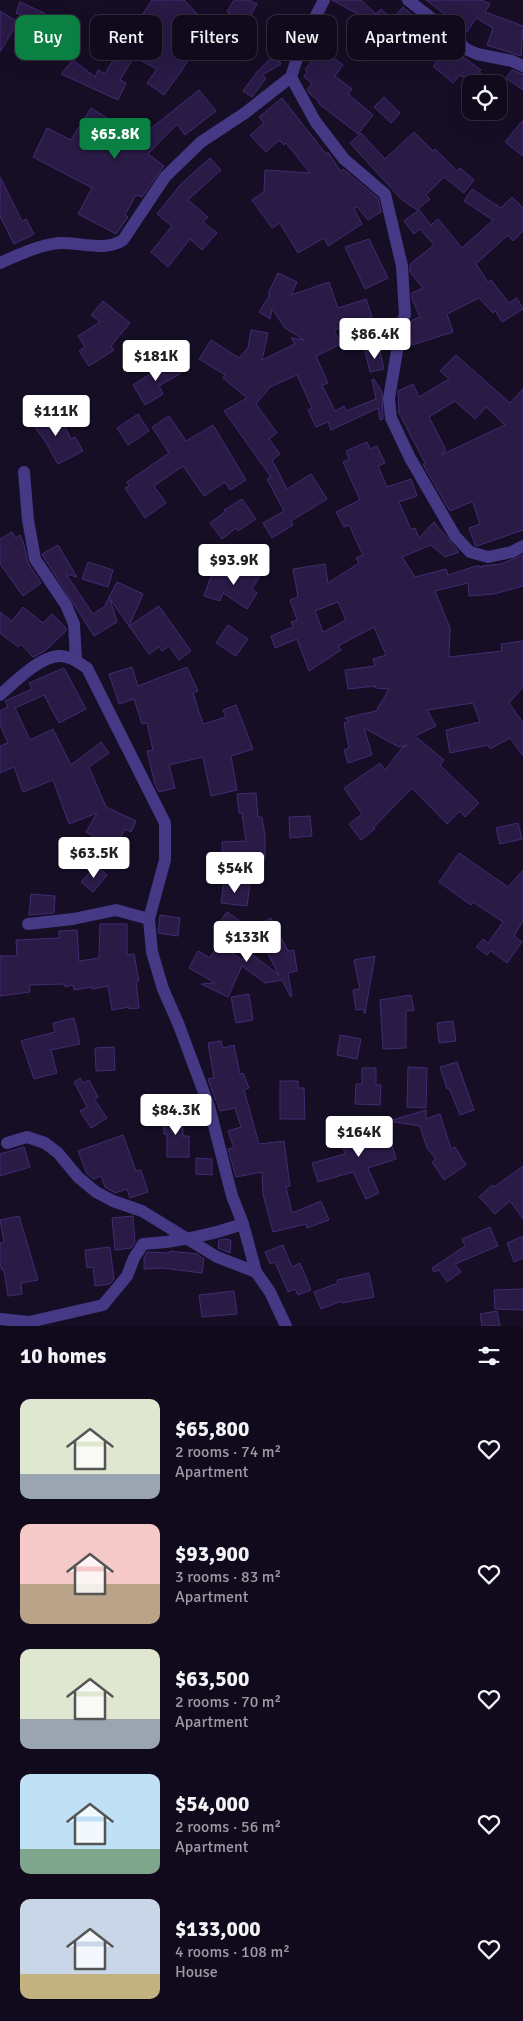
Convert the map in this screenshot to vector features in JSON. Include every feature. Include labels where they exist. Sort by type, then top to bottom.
[{"type":"street","points":[[0,263],[30,250],[58,243],[93,246],[119,243],[126,236],[166,177],[201,142],[245,113],[291,77],[302,43],[324,0]]},
{"type":"street","points":[[408,0],[440,25],[466,49],[477,54],[512,61],[523,66]]},
{"type":"street","points":[[291,77],[315,121],[344,159],[385,194],[402,266],[405,315],[402,322],[389,398],[391,418],[410,458],[455,536],[470,552],[488,557],[512,552],[523,546]]},
{"type":"street","points":[[24,472],[28,520],[35,559],[66,605],[74,624],[76,660]]},
{"type":"street","points":[[0,695],[26,672],[47,660],[59,656],[76,660],[87,668],[165,823],[165,860],[150,919],[152,952],[163,989],[178,1022],[209,1106],[232,1196],[243,1224],[256,1272],[270,1292],[286,1326]]},
{"type":"street","points":[[28,924],[73,919],[116,910],[150,919]]},
{"type":"street","points":[[7,1143],[27,1137],[45,1143],[58,1153],[78,1177],[96,1192],[113,1201],[142,1211],[217,1257],[256,1272]]},
{"type":"street","points":[[0,1319],[29,1322],[103,1305],[127,1276],[134,1258],[143,1244],[216,1233],[243,1224]]},
{"type":"building","points":[[152,0],[184,0],[198,15],[172,15],[172,60],[188,60],[164,95],[147,83],[157,69],[140,60],[162,60],[162,15],[142,15]]},
{"type":"building","points":[[234,0],[249,0],[257,4],[251,15],[232,15],[227,12]]},
{"type":"building","points":[[332,0],[361,0],[376,14],[381,9],[388,15],[359,15]]},
{"type":"building","points":[[426,0],[482,0],[490,4],[485,12],[523,26],[521,56],[487,45],[493,28],[476,18],[467,32],[465,31],[465,15],[446,15]]},
{"type":"building","points":[[20,2],[44,13],[43,15],[21,15],[16,13]]},
{"type":"building","points":[[403,7],[412,15],[396,15]]},
{"type":"building","points":[[0,11],[15,20],[15,27],[0,52]]},
{"type":"building","points":[[465,58],[481,70],[479,72],[483,75],[460,75],[453,83],[433,66],[438,60]]},
{"type":"building","points":[[73,60],[95,77],[98,70],[105,74],[113,60],[132,60],[120,80],[126,83],[118,100],[61,74]]},
{"type":"building","points":[[269,60],[279,60],[281,64],[262,75],[266,78],[252,97],[243,91]]},
{"type":"building","points":[[312,60],[336,60],[343,65],[335,76],[352,89],[348,94],[373,115],[358,134],[318,103],[319,101],[310,94],[307,90],[312,83],[304,77],[307,72],[305,70]]},
{"type":"building","points":[[512,70],[523,74],[523,90],[507,79]]},
{"type":"building","points":[[199,90],[216,111],[185,135],[177,124],[148,154],[164,166],[142,197],[136,195],[125,215],[128,217],[116,234],[78,214],[92,188],[33,157],[47,128],[71,140],[91,108],[113,122],[101,141],[119,152],[126,142],[129,146]]},
{"type":"building","points":[[384,97],[400,113],[391,123],[374,107]]},
{"type":"building","points":[[282,98],[326,154],[328,152],[341,172],[343,169],[378,198],[381,212],[368,220],[357,207],[354,209],[362,224],[328,246],[324,238],[298,253],[280,223],[272,228],[252,200],[264,192],[265,170],[310,173],[286,143],[284,145],[279,140],[266,152],[250,135],[264,123],[259,117]]},
{"type":"building","points":[[523,120],[523,156],[505,142]]},
{"type":"building","points":[[414,132],[433,151],[435,149],[457,171],[460,168],[474,180],[464,193],[444,177],[426,195],[430,199],[417,210],[401,199],[350,143],[361,133],[385,159]]},
{"type":"building","points":[[210,158],[221,170],[188,200],[208,217],[203,222],[217,233],[202,250],[190,239],[168,267],[151,252],[172,226],[157,214],[181,184]]},
{"type":"building","points":[[0,177],[22,221],[26,219],[34,234],[14,244],[0,216]]},
{"type":"building","points":[[472,189],[501,208],[512,197],[523,208],[523,231],[513,241],[508,235],[476,264],[488,282],[491,280],[509,303],[517,298],[523,309],[502,322],[495,310],[493,313],[479,298],[447,314],[453,332],[412,345],[408,334],[410,324],[412,320],[420,317],[412,299],[412,293],[423,288],[410,272],[410,264],[434,245],[420,229],[414,234],[404,221],[419,210],[431,225],[438,219],[462,248],[493,220],[464,201]]},
{"type":"building","points":[[369,239],[388,278],[365,289],[345,247]]},
{"type":"building","points":[[278,273],[297,282],[291,295],[329,282],[338,308],[366,299],[372,317],[334,330],[341,344],[316,356],[328,383],[322,385],[335,411],[344,406],[346,411],[376,399],[372,380],[374,379],[382,392],[383,419],[380,420],[378,408],[331,430],[328,422],[316,427],[308,410],[312,408],[297,375],[270,387],[256,404],[277,433],[269,439],[280,454],[272,460],[287,489],[311,474],[327,499],[291,521],[293,525],[272,538],[263,523],[284,511],[267,479],[271,477],[224,411],[247,398],[223,378],[225,375],[199,359],[211,340],[239,358],[248,348],[251,330],[268,333],[262,360],[295,344],[291,338],[304,340],[285,328],[272,309],[270,319],[259,312],[270,295],[268,294]]},
{"type":"building","points":[[103,301],[130,323],[111,346],[114,350],[89,366],[79,351],[85,347],[78,336],[100,322],[91,315]]},
{"type":"building","points":[[379,347],[384,369],[370,372],[365,351]]},
{"type":"building","points":[[456,355],[510,403],[523,389],[523,530],[477,546],[475,545],[469,528],[480,524],[473,503],[471,502],[450,511],[425,468],[423,464],[425,463],[399,413],[398,391],[413,384],[419,397],[449,379],[440,371]],"holes":[[[455,401],[475,419],[486,407],[505,425],[441,455],[446,450],[429,417]]]},
{"type":"building","points":[[173,359],[181,373],[159,386],[163,394],[145,405],[133,385]]},
{"type":"building","points":[[43,408],[56,426],[63,423],[71,439],[75,437],[83,451],[58,464],[45,441],[29,419]]},
{"type":"building","points":[[138,414],[149,431],[128,445],[117,428]]},
{"type":"building","points":[[169,416],[186,441],[213,425],[246,480],[230,490],[225,482],[204,496],[183,466],[154,486],[166,503],[145,518],[125,488],[129,486],[127,482],[169,453],[152,427]]},
{"type":"building","points":[[367,442],[370,449],[377,446],[385,463],[378,466],[387,487],[411,479],[417,496],[399,502],[411,529],[415,528],[419,538],[434,522],[459,552],[445,557],[431,545],[402,557],[415,577],[446,569],[448,575],[476,566],[480,566],[483,569],[482,566],[501,564],[523,555],[523,586],[494,594],[469,596],[468,583],[435,591],[450,628],[449,657],[502,651],[501,644],[523,641],[523,687],[509,703],[523,723],[523,756],[510,738],[490,749],[488,745],[450,753],[446,730],[480,722],[473,703],[427,710],[436,726],[415,736],[444,760],[440,765],[479,803],[465,817],[460,811],[447,824],[412,788],[374,827],[375,829],[361,840],[349,824],[362,814],[344,788],[380,763],[385,770],[402,748],[407,745],[399,747],[364,728],[372,755],[348,763],[344,750],[349,748],[344,723],[349,722],[345,718],[376,711],[389,689],[375,688],[376,686],[348,689],[345,670],[375,666],[373,659],[386,655],[374,627],[338,646],[341,650],[309,671],[297,639],[275,648],[271,636],[293,627],[291,622],[297,620],[290,600],[298,597],[293,569],[325,564],[328,583],[359,563],[356,558],[363,555],[349,525],[344,527],[336,512],[360,500],[343,462],[349,459],[346,451]],"holes":[[[338,602],[346,620],[323,632],[315,611]]]},
{"type":"building","points":[[242,499],[256,519],[238,531],[236,528],[222,539],[210,523],[225,512],[224,510]]},
{"type":"building","points":[[12,532],[16,538],[20,535],[28,563],[41,583],[23,596],[0,564],[0,539]]},
{"type":"building","points":[[58,545],[77,577],[66,574],[93,614],[104,607],[117,582],[143,594],[129,626],[110,599],[117,622],[94,636],[42,554]]},
{"type":"building","points":[[88,562],[113,570],[108,587],[82,579]]},
{"type":"building","points":[[243,562],[261,574],[252,589],[257,593],[247,609],[223,593],[220,601],[204,596],[213,571],[232,578]]},
{"type":"building","points":[[159,606],[191,651],[179,660],[169,646],[162,651],[159,647],[149,654],[129,626]]},
{"type":"building","points":[[23,607],[43,623],[52,614],[66,628],[66,631],[45,651],[33,657],[21,644],[18,647],[0,633],[0,612],[12,621]]},
{"type":"building","points":[[228,625],[248,639],[236,656],[216,643]]},
{"type":"building","points":[[132,667],[138,686],[187,667],[198,691],[193,693],[203,724],[226,717],[223,710],[236,705],[253,749],[231,756],[237,790],[211,796],[203,757],[169,765],[175,788],[159,792],[155,784],[147,751],[153,750],[147,723],[142,724],[134,699],[119,704],[109,674]]},
{"type":"building","points":[[64,668],[86,709],[59,723],[44,695],[15,708],[30,740],[53,729],[71,765],[101,742],[109,753],[89,767],[106,807],[136,821],[131,832],[125,829],[113,851],[98,843],[99,840],[86,832],[97,813],[69,824],[53,780],[23,792],[14,767],[0,773],[0,746],[8,743],[0,725],[0,711],[8,707],[5,701],[32,689],[29,683]]},
{"type":"building","points":[[256,793],[258,817],[262,817],[265,836],[265,859],[245,860],[245,863],[223,864],[222,842],[246,841],[242,813],[239,813],[237,794]]},
{"type":"building","points":[[310,816],[312,836],[290,838],[289,817]]},
{"type":"building","points":[[518,823],[522,839],[500,844],[496,828]]},
{"type":"building","points":[[459,853],[508,887],[523,870],[523,921],[514,936],[522,942],[507,963],[491,951],[487,955],[476,947],[483,939],[488,943],[503,922],[473,902],[471,905],[439,882]]},
{"type":"building","points":[[96,865],[107,875],[93,892],[81,882]]},
{"type":"building","points":[[224,881],[250,884],[247,906],[221,903]]},
{"type":"building","points":[[31,894],[55,896],[54,913],[29,915]]},
{"type":"building","points":[[227,912],[240,921],[227,938],[215,928]]},
{"type":"building","points":[[160,915],[180,918],[178,936],[158,933]]},
{"type":"building","points":[[271,918],[288,951],[294,950],[297,971],[288,973],[292,996],[290,996],[282,980],[265,983],[242,966],[228,997],[201,984],[215,983],[189,968],[198,951],[210,958],[218,944],[243,960],[249,952],[279,975],[254,927]]},
{"type":"building","points":[[100,924],[127,924],[127,955],[134,954],[139,981],[136,981],[139,1008],[129,1009],[129,1007],[112,1010],[108,986],[74,990],[73,985],[65,987],[65,984],[29,985],[30,992],[0,996],[0,956],[17,956],[16,940],[59,938],[59,931],[77,930],[79,961],[99,958]]},
{"type":"building","points":[[375,956],[364,1013],[364,1009],[356,1010],[353,990],[360,989],[354,960]]},
{"type":"building","points":[[249,994],[253,1020],[236,1023],[231,997]]},
{"type":"building","points":[[411,995],[414,1010],[406,1011],[406,1048],[383,1049],[380,1000]]},
{"type":"building","points":[[74,1018],[80,1044],[51,1050],[57,1073],[34,1079],[21,1041],[55,1032],[53,1023]]},
{"type":"building","points":[[453,1021],[456,1041],[439,1043],[437,1023]]},
{"type":"building","points":[[340,1035],[361,1039],[357,1059],[337,1055]]},
{"type":"building","points":[[221,1041],[223,1048],[234,1045],[240,1074],[243,1073],[249,1088],[244,1090],[259,1144],[284,1141],[290,1186],[286,1187],[292,1213],[321,1201],[329,1220],[307,1228],[306,1224],[273,1232],[263,1194],[262,1172],[236,1177],[228,1149],[234,1148],[228,1131],[241,1127],[235,1108],[220,1111],[208,1079],[214,1078],[208,1043]]},
{"type":"building","points":[[114,1047],[115,1070],[96,1071],[95,1048]]},
{"type":"building","points":[[457,1062],[474,1110],[460,1115],[449,1088],[447,1089],[440,1067]]},
{"type":"building","points":[[408,1067],[427,1068],[426,1108],[407,1107]]},
{"type":"building","points":[[362,1068],[376,1068],[376,1085],[381,1085],[380,1105],[355,1104],[356,1084],[362,1084]]},
{"type":"building","points":[[80,1078],[84,1083],[89,1080],[98,1097],[94,1099],[107,1118],[91,1128],[80,1111],[87,1107],[74,1082]]},
{"type":"building","points":[[280,1081],[298,1081],[298,1088],[304,1088],[305,1119],[280,1119]]},
{"type":"building","points":[[426,1110],[426,1119],[440,1114],[451,1149],[455,1147],[466,1165],[444,1180],[432,1162],[436,1159],[427,1148],[420,1126],[389,1121]]},
{"type":"building","points":[[182,1113],[183,1136],[189,1136],[189,1157],[167,1157],[167,1134],[164,1134],[163,1114]]},
{"type":"building","points":[[385,1122],[396,1159],[368,1168],[379,1193],[366,1199],[353,1172],[318,1182],[312,1163],[345,1154],[340,1135],[365,1132],[365,1129]]},
{"type":"building","points":[[123,1135],[136,1171],[141,1170],[148,1192],[130,1198],[127,1189],[115,1193],[105,1187],[101,1176],[93,1179],[87,1174],[78,1151]]},
{"type":"building","points":[[24,1147],[30,1167],[0,1176],[0,1154]]},
{"type":"building","points":[[196,1158],[212,1159],[212,1175],[196,1174]]},
{"type":"building","points":[[523,1166],[523,1219],[510,1201],[495,1214],[479,1197],[492,1185],[494,1187]]},
{"type":"building","points":[[19,1216],[38,1280],[21,1283],[22,1294],[8,1296],[4,1270],[2,1270],[0,1263],[0,1243],[4,1242],[0,1220]]},
{"type":"building","points":[[133,1216],[135,1242],[131,1248],[115,1250],[112,1218]]},
{"type":"building","points":[[490,1227],[498,1246],[455,1264],[461,1272],[447,1282],[439,1270],[434,1272],[432,1268],[465,1246],[462,1239]]},
{"type":"building","points":[[523,1236],[523,1258],[514,1262],[507,1243]]},
{"type":"building","points":[[219,1240],[231,1240],[230,1253],[218,1248]]},
{"type":"building","points":[[283,1245],[292,1267],[300,1263],[311,1290],[298,1295],[295,1289],[288,1292],[275,1262],[270,1264],[265,1252]]},
{"type":"building","points":[[110,1247],[114,1279],[110,1284],[95,1286],[93,1267],[87,1268],[85,1250]]},
{"type":"building","points":[[170,1251],[197,1254],[204,1259],[202,1273],[162,1268],[144,1269],[144,1258],[147,1252],[169,1253]]},
{"type":"building","points":[[369,1273],[374,1297],[342,1303],[342,1301],[321,1309],[314,1292],[338,1283],[337,1280]]},
{"type":"building","points":[[523,1289],[523,1310],[495,1309],[494,1290]]},
{"type":"building","points":[[234,1291],[237,1314],[202,1317],[199,1295]]},
{"type":"building","points":[[497,1311],[500,1326],[482,1326],[480,1314]]}]
